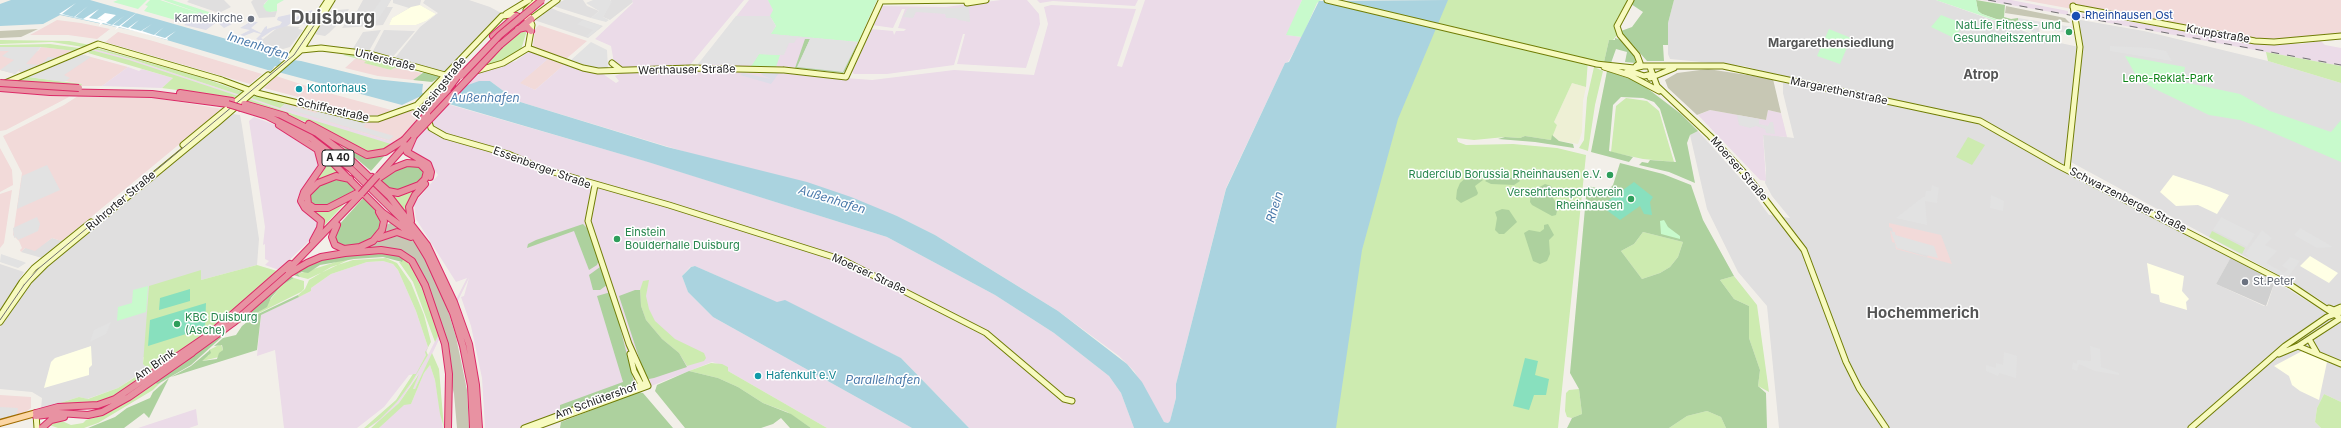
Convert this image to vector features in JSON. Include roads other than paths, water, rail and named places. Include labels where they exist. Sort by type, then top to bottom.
[{"type":"highway","name":"Plessingstraße","points":[[396,150],[414,136],[431,117],[461,76],[500,35],[542,0]]},
{"type":"highway","points":[[448,89],[493,36],[519,17]]},
{"type":"highway","points":[[431,117],[507,38],[529,19]]},
{"type":"highway","points":[[507,38],[523,27],[528,28],[531,31]]},
{"type":"highway","points":[[448,89],[461,76]]},
{"type":"highway","points":[[0,84],[152,94],[241,107],[296,134],[316,148],[352,179],[375,205],[383,218],[384,227],[377,237],[360,247],[344,249],[332,242],[334,230],[344,214]]},
{"type":"highway","points":[[0,88],[154,90],[210,96],[228,104]]},
{"type":"highway","name":"Plessingstraße","points":[[360,193],[377,176],[404,140],[448,89]]},
{"type":"highway","name":"A 40","points":[[241,107],[282,115],[317,133],[365,172],[412,223],[427,245],[454,307],[470,351],[476,385],[479,428]]},
{"type":"highway","name":"A 40","points":[[241,107],[295,128],[322,146],[352,169],[397,213],[415,236],[454,307],[471,386],[473,428]]},
{"type":"highway","points":[[282,115],[313,126],[367,155],[380,154],[396,150]]},
{"type":"highway","points":[[412,223],[409,212],[411,201],[427,181],[431,172],[428,164],[411,156],[407,152],[414,136]]},
{"type":"highway","points":[[313,241],[320,228],[321,221],[305,208],[301,201],[304,192],[322,166],[322,157],[316,148]]},
{"type":"highway","points":[[352,179],[336,176],[318,183],[307,194],[308,204],[314,208],[328,208],[360,193],[369,186],[377,176],[407,163],[420,164],[427,171],[424,179],[419,185],[398,193],[388,191],[365,172]]},
{"type":"highway","name":"Am Brink","points":[[36,415],[58,407],[98,406],[122,395],[172,362],[229,318],[278,276],[360,193]]},
{"type":"highway","name":"Am Brink","points":[[36,415],[93,415],[108,410],[129,396],[190,354],[271,287],[344,214],[360,193]]},
{"type":"highway","points":[[375,205],[415,236]]},
{"type":"highway","points":[[190,354],[234,322],[295,269],[316,259],[345,253],[364,247],[392,233],[408,235],[420,245]]},
{"type":"highway","points":[[345,253],[381,250],[400,253],[412,261],[425,285],[447,354],[449,374],[448,428]]},
{"type":"highway","points":[[42,428],[51,420],[58,418],[97,417],[109,412],[129,396]]},
{"type":"main road","points":[[291,57],[328,0]]},
{"type":"main road","points":[[252,90],[301,50],[332,0]]},
{"type":"main road","points":[[502,16],[529,0]]},
{"type":"main road","points":[[528,48],[531,31],[527,12],[528,7],[537,0]]},
{"type":"main road","points":[[502,16],[529,19],[557,0]]},
{"type":"main road","points":[[877,6],[881,1],[936,2],[971,0]]},
{"type":"main road","points":[[877,6],[884,3],[935,5],[986,0]]},
{"type":"main road","points":[[1327,0],[1596,64],[1628,69],[1640,76],[1652,76],[1650,67],[1644,62],[1638,50],[1621,32],[1619,25],[1621,15]]},
{"type":"main road","points":[[1628,69],[1637,66],[1640,63],[1635,52],[1617,30],[1617,23],[1631,0]]},
{"type":"main road","points":[[519,17],[523,4]]},
{"type":"main road","points":[[2067,169],[2080,47],[2072,4]]},
{"type":"main road","name":"Kruppstraße","points":[[2072,4],[2255,41],[2274,42],[2341,36]]},
{"type":"main road","name":"Werthauser Straße","points":[[528,48],[583,68],[612,71],[691,68],[782,70],[846,77],[877,6]]},
{"type":"main road","points":[[323,7],[325,12]]},
{"type":"main road","points":[[519,17],[527,12]]},
{"type":"main road","name":"Schifferstraße","points":[[0,84],[98,44],[252,90],[369,120],[384,118],[414,107],[420,102],[482,39],[494,22],[502,16]]},
{"type":"main road","name":"Unterstraße","points":[[301,50],[321,48],[370,54],[445,75],[466,74],[502,63],[516,57],[528,48]]},
{"type":"main road","points":[[612,63],[622,71]]},
{"type":"main road","name":"Moerser Straße","points":[[1596,64],[1638,79],[1670,99]]},
{"type":"main road","name":"Margarethenstraße","points":[[1652,76],[1668,69],[1701,65]]},
{"type":"main road","name":"Margarethenstraße","points":[[1628,69],[1643,66],[1701,65],[1739,69],[1976,120]]},
{"type":"main road","name":"Moerser Straße","points":[[1652,76],[1657,86],[1710,136],[1748,177],[1801,246],[1812,269],[1846,362],[1859,388],[1886,428]]},
{"type":"main road","name":"Ruhrorter Straße","points":[[0,316],[27,276],[40,263],[252,90]]},
{"type":"main road","name":"Ruhrorter Straße","points":[[0,322],[29,282],[46,264],[252,90]]},
{"type":"main road","name":"Essenberger Straße","points":[[414,107],[425,111],[431,128],[439,133],[508,154],[543,169],[595,186],[588,221],[612,288],[629,344],[634,371],[645,385]]},
{"type":"main road","name":"Schwarzenberger Straße","points":[[1976,120],[2281,280],[2327,308],[2334,314]]},
{"type":"main road","name":"Moerser Straße","points":[[595,186],[669,205],[843,260],[986,332],[1064,398],[1072,401]]},
{"type":"main road","points":[[40,263],[46,264]]},
{"type":"main road","name":"Schwarzenberger Straße","points":[[2281,280],[2340,318]]},
{"type":"main road","points":[[2327,308],[2334,310],[2341,307]]},
{"type":"main road","points":[[2191,428],[2291,343],[2334,314],[2341,312]]},
{"type":"main road","points":[[2278,354],[2298,346],[2340,318]]},
{"type":"main road","points":[[2309,339],[2318,354]]},
{"type":"main road","points":[[2291,343],[2341,364]]},
{"type":"main road","name":"Am Schlütershof","points":[[524,428],[645,385]]},
{"type":"main road","name":"Am Schlütershof","points":[[533,428],[645,385]]},
{"type":"main road","points":[[36,415],[37,428]]},
{"type":"main road","name":"Am Brink","points":[[0,425],[36,415]]},
{"type":"water","points":[[11,0],[90,0],[265,50],[285,58],[279,61],[290,64],[293,60],[301,61],[374,79],[423,84],[422,93],[450,99],[465,86],[479,81],[490,81],[517,101],[667,147],[807,182],[851,197],[897,216],[935,235],[1058,311],[1127,364],[1142,382],[1164,422],[1168,423],[1170,421],[1176,398],[1176,384],[1226,189],[1285,63],[1289,62],[1319,1],[1448,0],[1398,119],[1362,250],[1336,428],[1134,428],[1121,393],[1109,376],[1054,333],[995,295],[887,237],[648,162],[446,103],[419,97],[402,105],[278,72],[285,68],[275,66],[271,71],[140,32],[60,15],[43,24],[0,26],[0,4]]},
{"type":"water","name":"Parallelhafen","points":[[695,266],[777,302],[785,300],[901,358],[969,428],[912,428],[713,317],[688,292],[682,276],[691,267]]},
{"type":"tram line","points":[[0,320],[24,285],[38,269],[294,55],[321,15]]},
{"type":"railway","points":[[1988,0],[2341,65]]},
{"type":"place","name":"Rheinhausen Ost","points":[[2076,16]]},
{"type":"place","name":"Karmelkirche","points":[[251,19]]},
{"type":"place","name":"NatLife Fitness- und Gesundheitszentrum","points":[[2069,32]]},
{"type":"place","name":"Kontorhaus","points":[[299,89]]},
{"type":"place","name":"Ruderclub Borussia Rheinhausen e.V.","points":[[1610,175]]},
{"type":"place","name":"Versehrtensportverein Rheinhausen","points":[[1631,199]]},
{"type":"place","name":"Einstein Boulderhalle Duisburg","points":[[617,239]]},
{"type":"place","name":"St.Peter","points":[[2245,282]]},
{"type":"place","name":"KBC Duisburg (Asche)","points":[[177,324]]},
{"type":"place","name":"Hafenkult e.V","points":[[758,376]]},
{"type":"district","name":"Duisburg","points":[[333,18]]},
{"type":"district","name":"Margarethensiedlung","points":[[1831,43]]},
{"type":"district","name":"Atrop","points":[[1981,75]]},
{"type":"district","name":"Hochemmerich","points":[[1923,313]]},
{"type":"water label","name":"Innenhafen","points":[[258,46]]},
{"type":"water label","name":"Außenhafen","points":[[485,98]]},
{"type":"water label","name":"Außenhafen","points":[[832,200]]},
{"type":"water label","name":"Rhein","points":[[1275,207]]},
{"type":"park label","name":"Lene-Reklat-Park","points":[[2168,79]]}]
